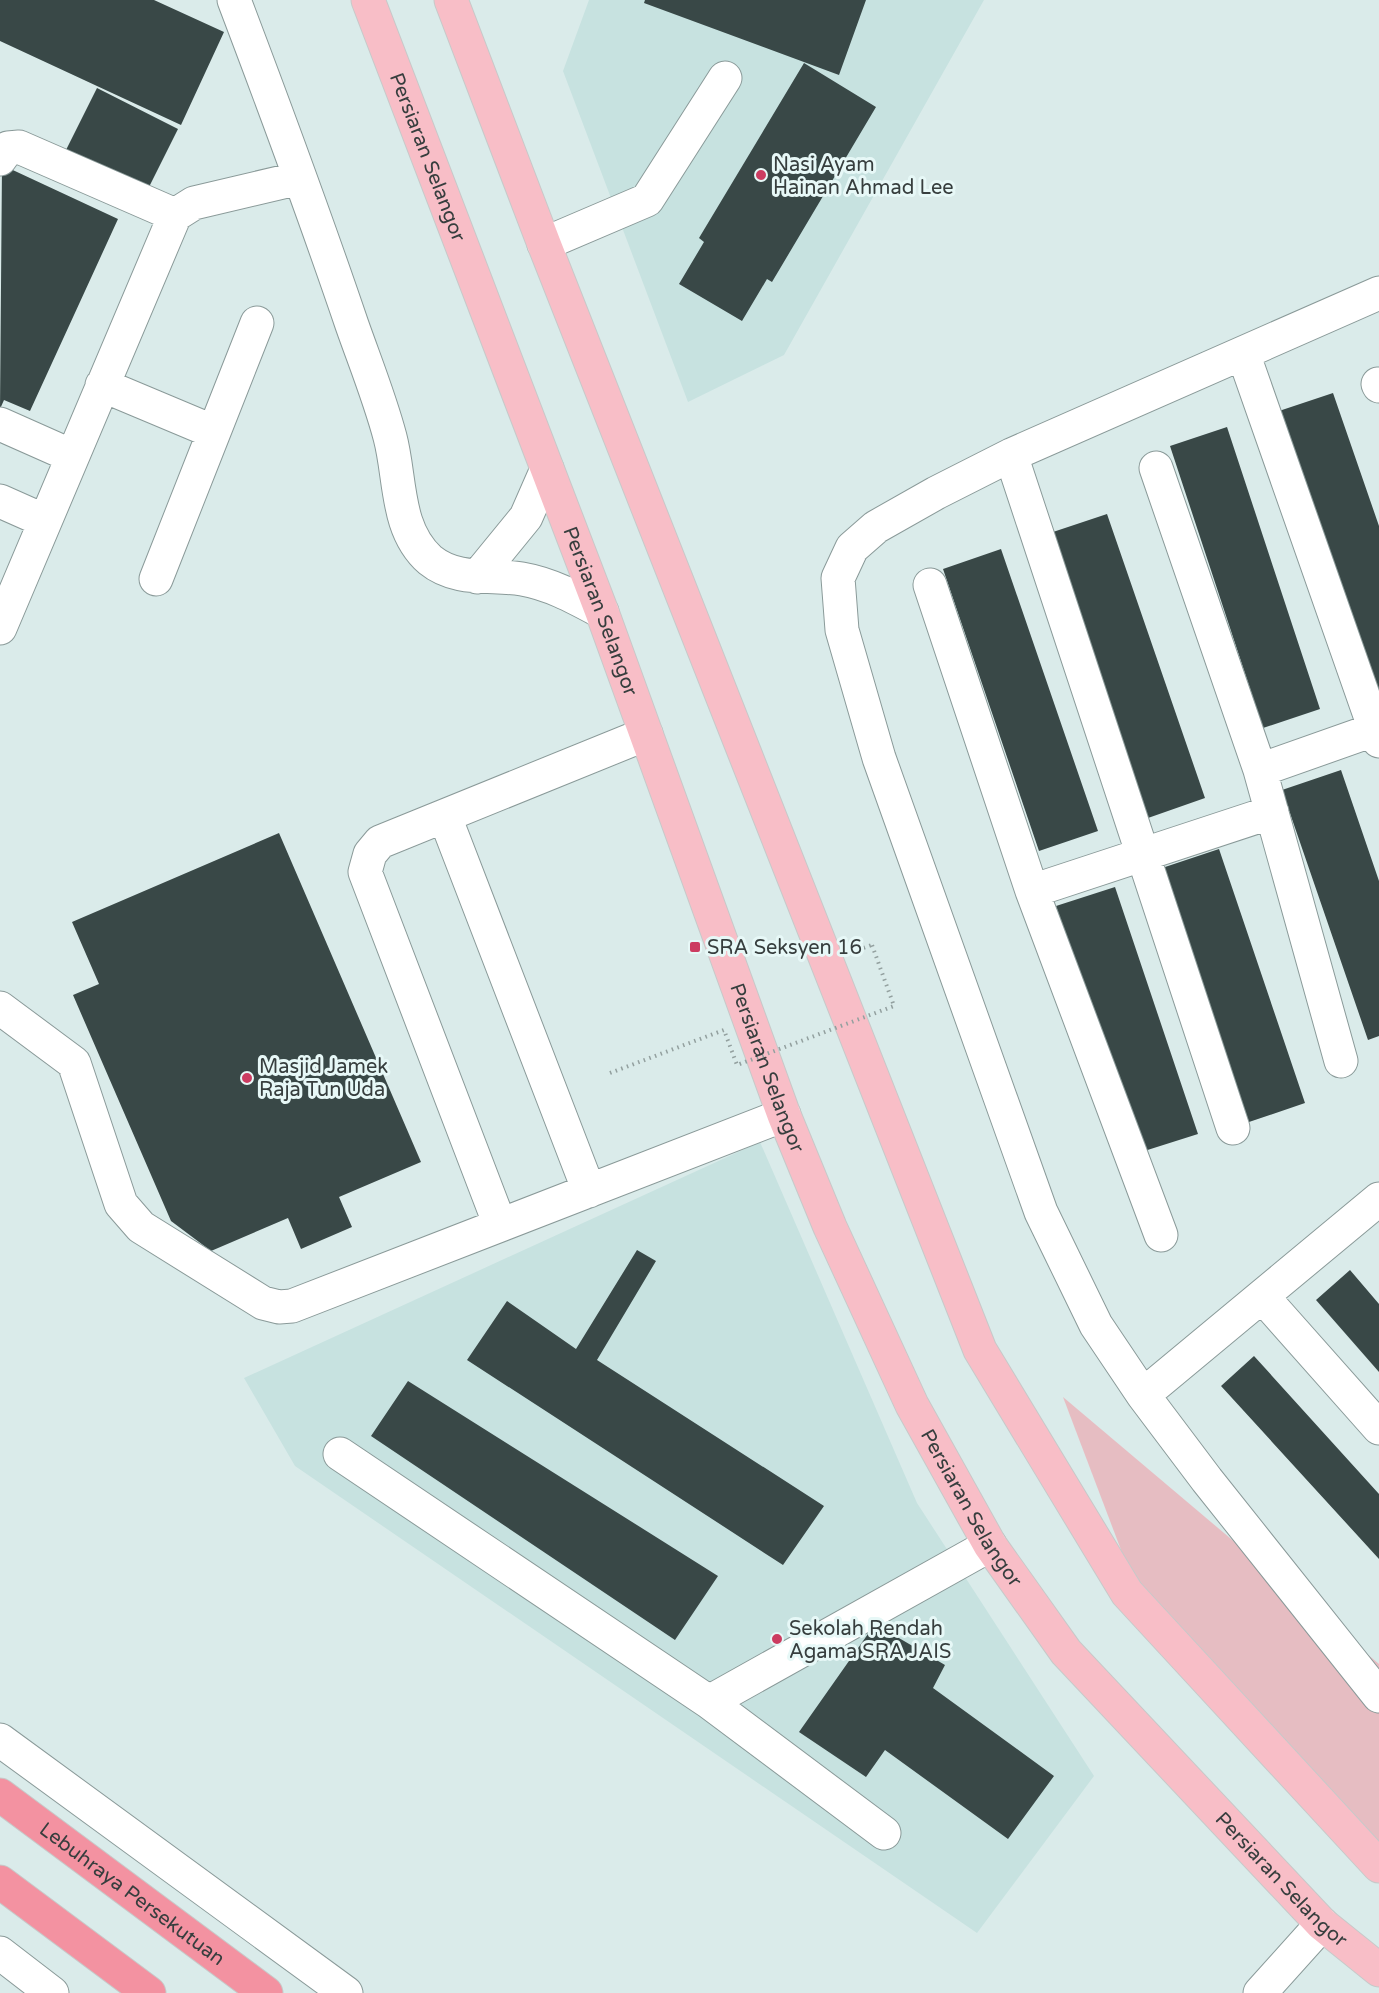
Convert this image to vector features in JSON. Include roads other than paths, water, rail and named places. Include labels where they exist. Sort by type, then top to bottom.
[{"type":"highway","name":"Lebuhraya Persekutuan","points":[[0,1795],[266,1993]]},
{"type":"highway","points":[[0,1882],[149,1993]]},
{"type":"main road","name":"Persiaran Selangor","points":[[368,0],[602,612],[784,1115],[830,1227],[912,1405],[990,1545],[1066,1652],[1322,1924],[1379,1970]]},
{"type":"main road","points":[[453,1],[544,244],[980,1350],[1126,1593],[1379,1866]]},
{"type":"street","points":[[234,0],[300,178],[391,438],[402,509],[413,539],[430,560],[452,572],[477,577],[521,579],[567,593],[602,612]]},
{"type":"street","points":[[544,244],[647,200],[725,78]]},
{"type":"street","points":[[0,159],[9,148],[19,147],[175,215]]},
{"type":"street","points":[[0,628],[175,215],[194,203],[300,178]]},
{"type":"street","points":[[1379,293],[1011,455],[876,527],[852,548],[838,578],[842,630],[879,758],[1041,1212],[1096,1325],[1143,1395],[1364,1680],[1379,1696]]},
{"type":"street","points":[[156,579],[257,323]]},
{"type":"street","points":[[1243,353],[1378,733],[1260,770]]},
{"type":"street","points":[[102,385],[214,432]]},
{"type":"street","points":[[0,424],[72,456]]},
{"type":"street","points":[[1011,455],[1233,1128]]},
{"type":"street","points":[[1155,468],[1260,770],[1341,1061]]},
{"type":"street","points":[[477,577],[526,517],[547,469]]},
{"type":"street","points":[[0,501],[45,521]]},
{"type":"street","points":[[930,585],[1032,891],[1161,1235]]},
{"type":"street","points":[[500,1225],[365,872],[370,854],[380,842],[646,734]]},
{"type":"street","points":[[1032,891],[1272,812]]},
{"type":"street","points":[[445,817],[589,1191]]},
{"type":"street","points":[[0,1008],[74,1063],[121,1204],[129,1215],[141,1227],[263,1303],[279,1307],[292,1306],[784,1115]]},
{"type":"street","points":[[1143,1395],[1379,1199]]},
{"type":"street","points":[[1262,1296],[1379,1428]]},
{"type":"street","points":[[340,1454],[709,1701],[884,1833]]},
{"type":"street","points":[[709,1701],[990,1545]]},
{"type":"street","points":[[0,1740],[346,1993]]},
{"type":"street","points":[[1260,1993],[1322,1924]]},
{"type":"street","points":[[0,1953],[52,1993]]},
{"type":"place","name":"Nasi Ayam Hainan Ahmad Lee","points":[[761,175]]},
{"type":"place","name":"SRA Seksyen 16","points":[[695,947]]},
{"type":"place","name":"Masjid Jamek Raja Tun Uda","points":[[247,1078]]},
{"type":"place","name":"Sekolah Rendah Agama SRA JAIS","points":[[777,1639]]}]
